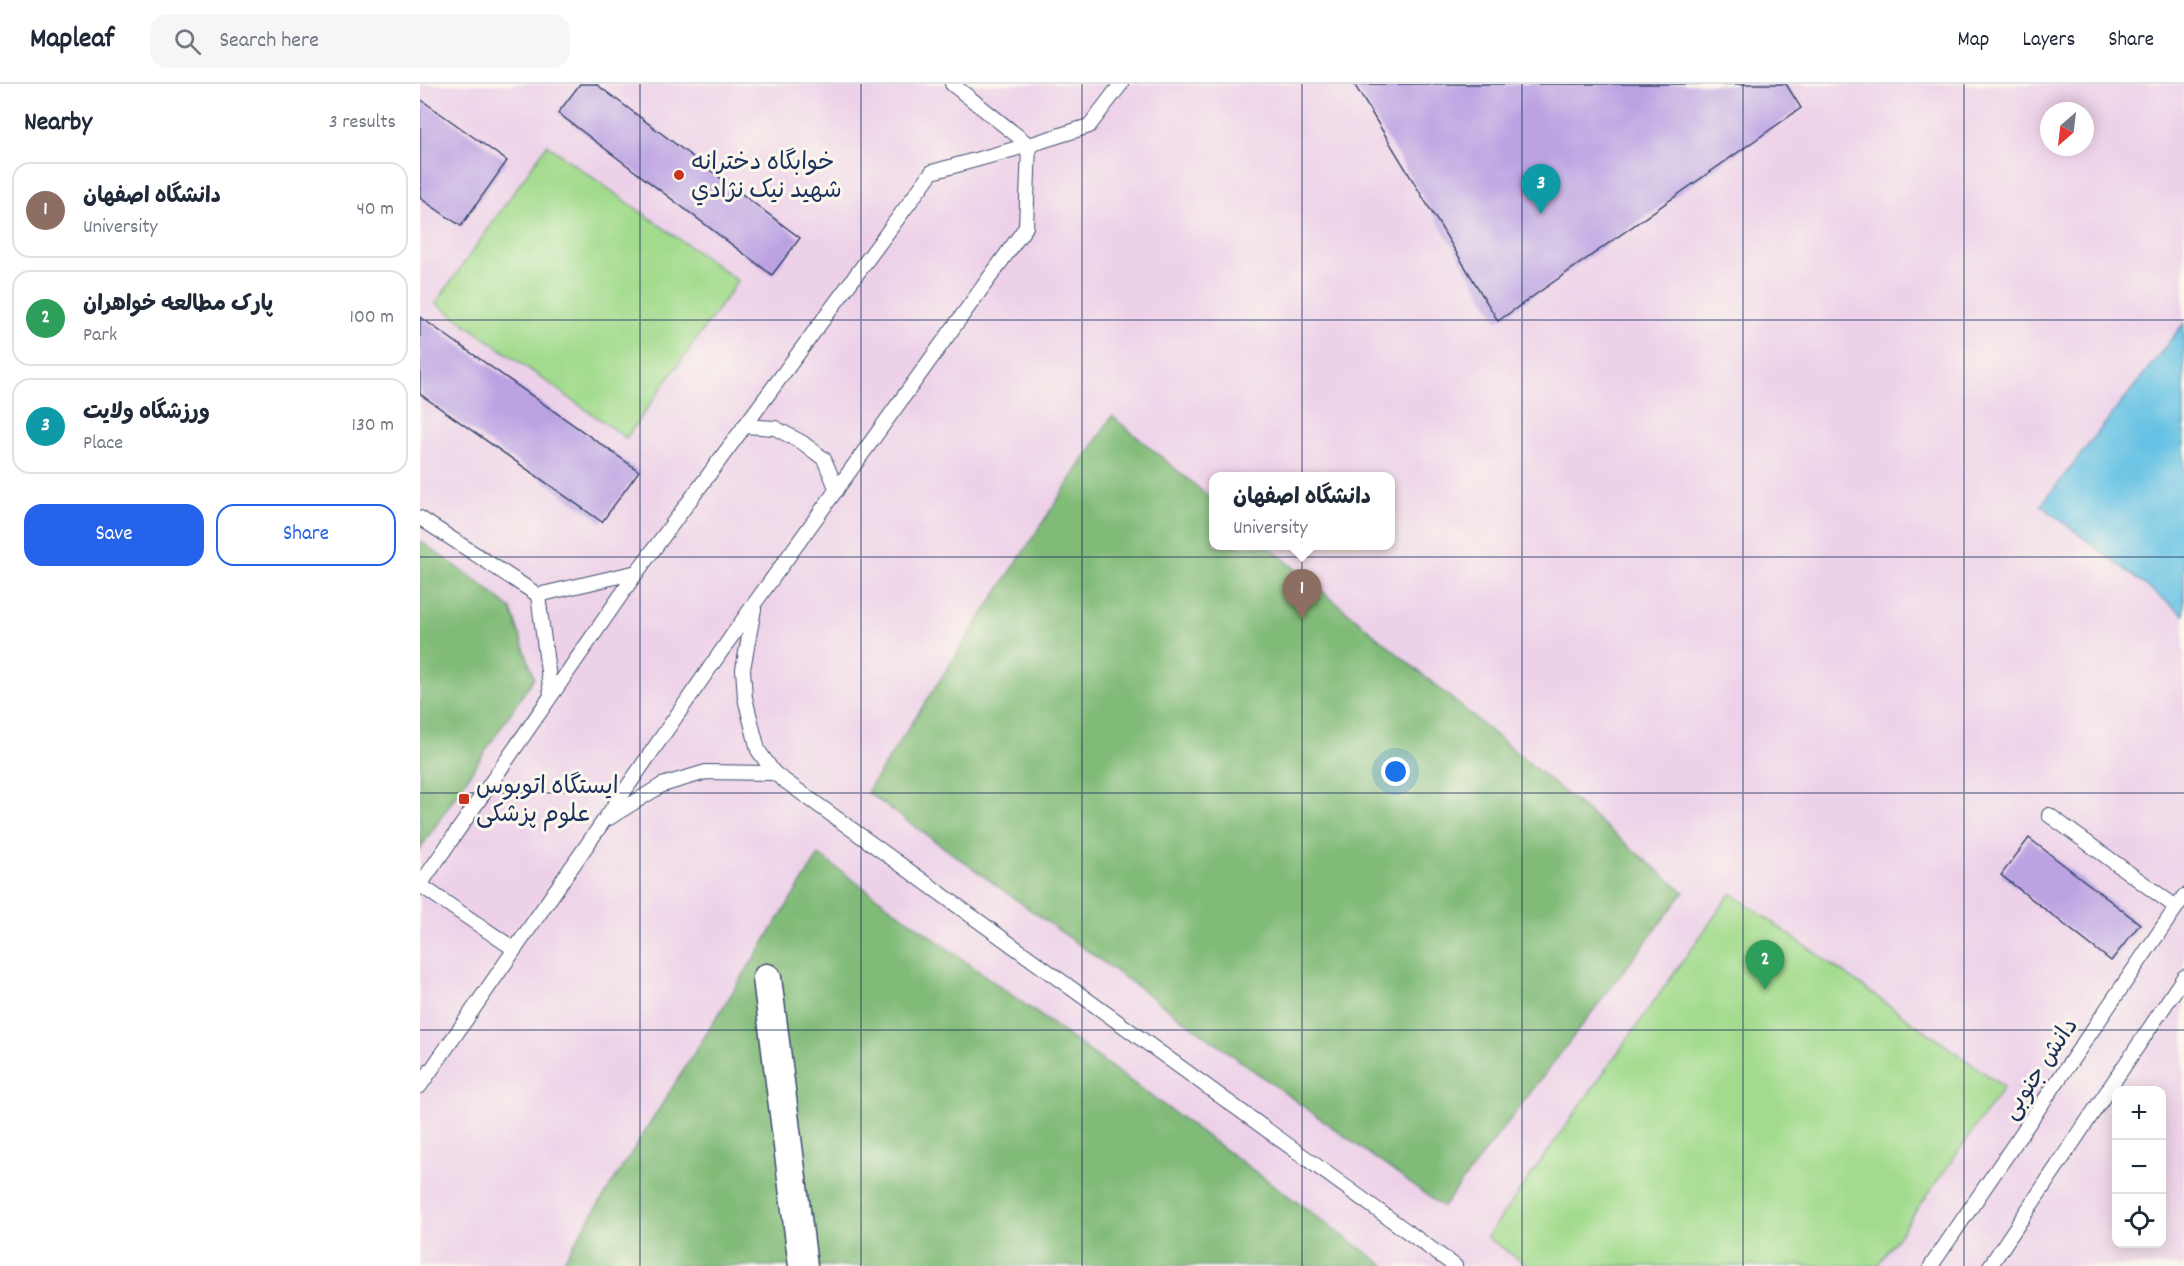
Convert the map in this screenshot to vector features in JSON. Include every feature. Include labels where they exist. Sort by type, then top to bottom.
[{"type":"street","points":[[767,978],[803,1266]]},
{"type":"lane","points":[[952,84],[1029,145]]},
{"type":"lane","points":[[514,949],[420,885],[551,694],[637,572],[932,172],[1089,126],[1121,84]]},
{"type":"lane","points":[[420,1086],[754,604],[1026,227],[1029,145]]},
{"type":"lane","points":[[744,426],[776,428],[802,443],[824,459],[837,490]]},
{"type":"lane","points":[[420,518],[538,595],[637,572]]},
{"type":"lane","points":[[538,595],[551,694]]},
{"type":"lane","points":[[754,604],[743,669],[745,698],[758,750],[774,773],[1455,1266]]},
{"type":"lane","points":[[602,823],[662,785],[706,772],[774,773]]},
{"type":"lane","points":[[2049,815],[2180,902]]},
{"type":"lane","name":"دانش جنوبی","points":[[1931,1266],[2180,902]]},
{"type":"lane","points":[[1990,1266],[2184,977]]},
{"type":"shaded area","points":[[420,84],[2184,84],[2184,1266],[420,1266]]},
{"type":"green space","points":[[547,145],[738,281],[626,438],[436,303]]},
{"type":"green space","points":[[1112,416],[1209,497],[1209,550],[1273,550],[1684,892],[1443,1207],[867,792]]},
{"type":"green space","points":[[420,541],[477,581],[511,609],[534,678],[420,849]]},
{"type":"green space","points":[[819,855],[1385,1266],[560,1266]]},
{"type":"green space","points":[[1731,893],[2004,1087],[1877,1266],[1528,1266],[1487,1237]]},
{"type":"water","points":[[2184,323],[2184,615],[2041,505]]},
{"type":"building","name":"خوابگاه دخترانه شهيد نيک نژادي","points":[[580,84],[596,84],[800,238],[772,275],[558,113]]},
{"type":"building","points":[[1354,84],[1786,84],[1801,108],[1498,321]]},
{"type":"building","points":[[420,99],[507,161],[461,226],[420,198]]},
{"type":"building","points":[[420,317],[639,471],[602,522],[420,394]]},
{"type":"building","points":[[2029,838],[2140,924],[2111,961],[2001,875]]},
{"type":"place","name":"خوابگاه دخترانه شهيد نيک نژادي","points":[[679,175]]},
{"type":"place","name":"ورزشگاه ولایت","points":[[1541,214]]},
{"type":"place","name":"دانشگاه اصفهان","points":[[1302,619]]},
{"type":"place","name":"ایستگاه اتوبوس علوم پزشکی","points":[[464,799]]},
{"type":"place","name":"پارک مطالعه خواهران","points":[[1765,990]]}]
